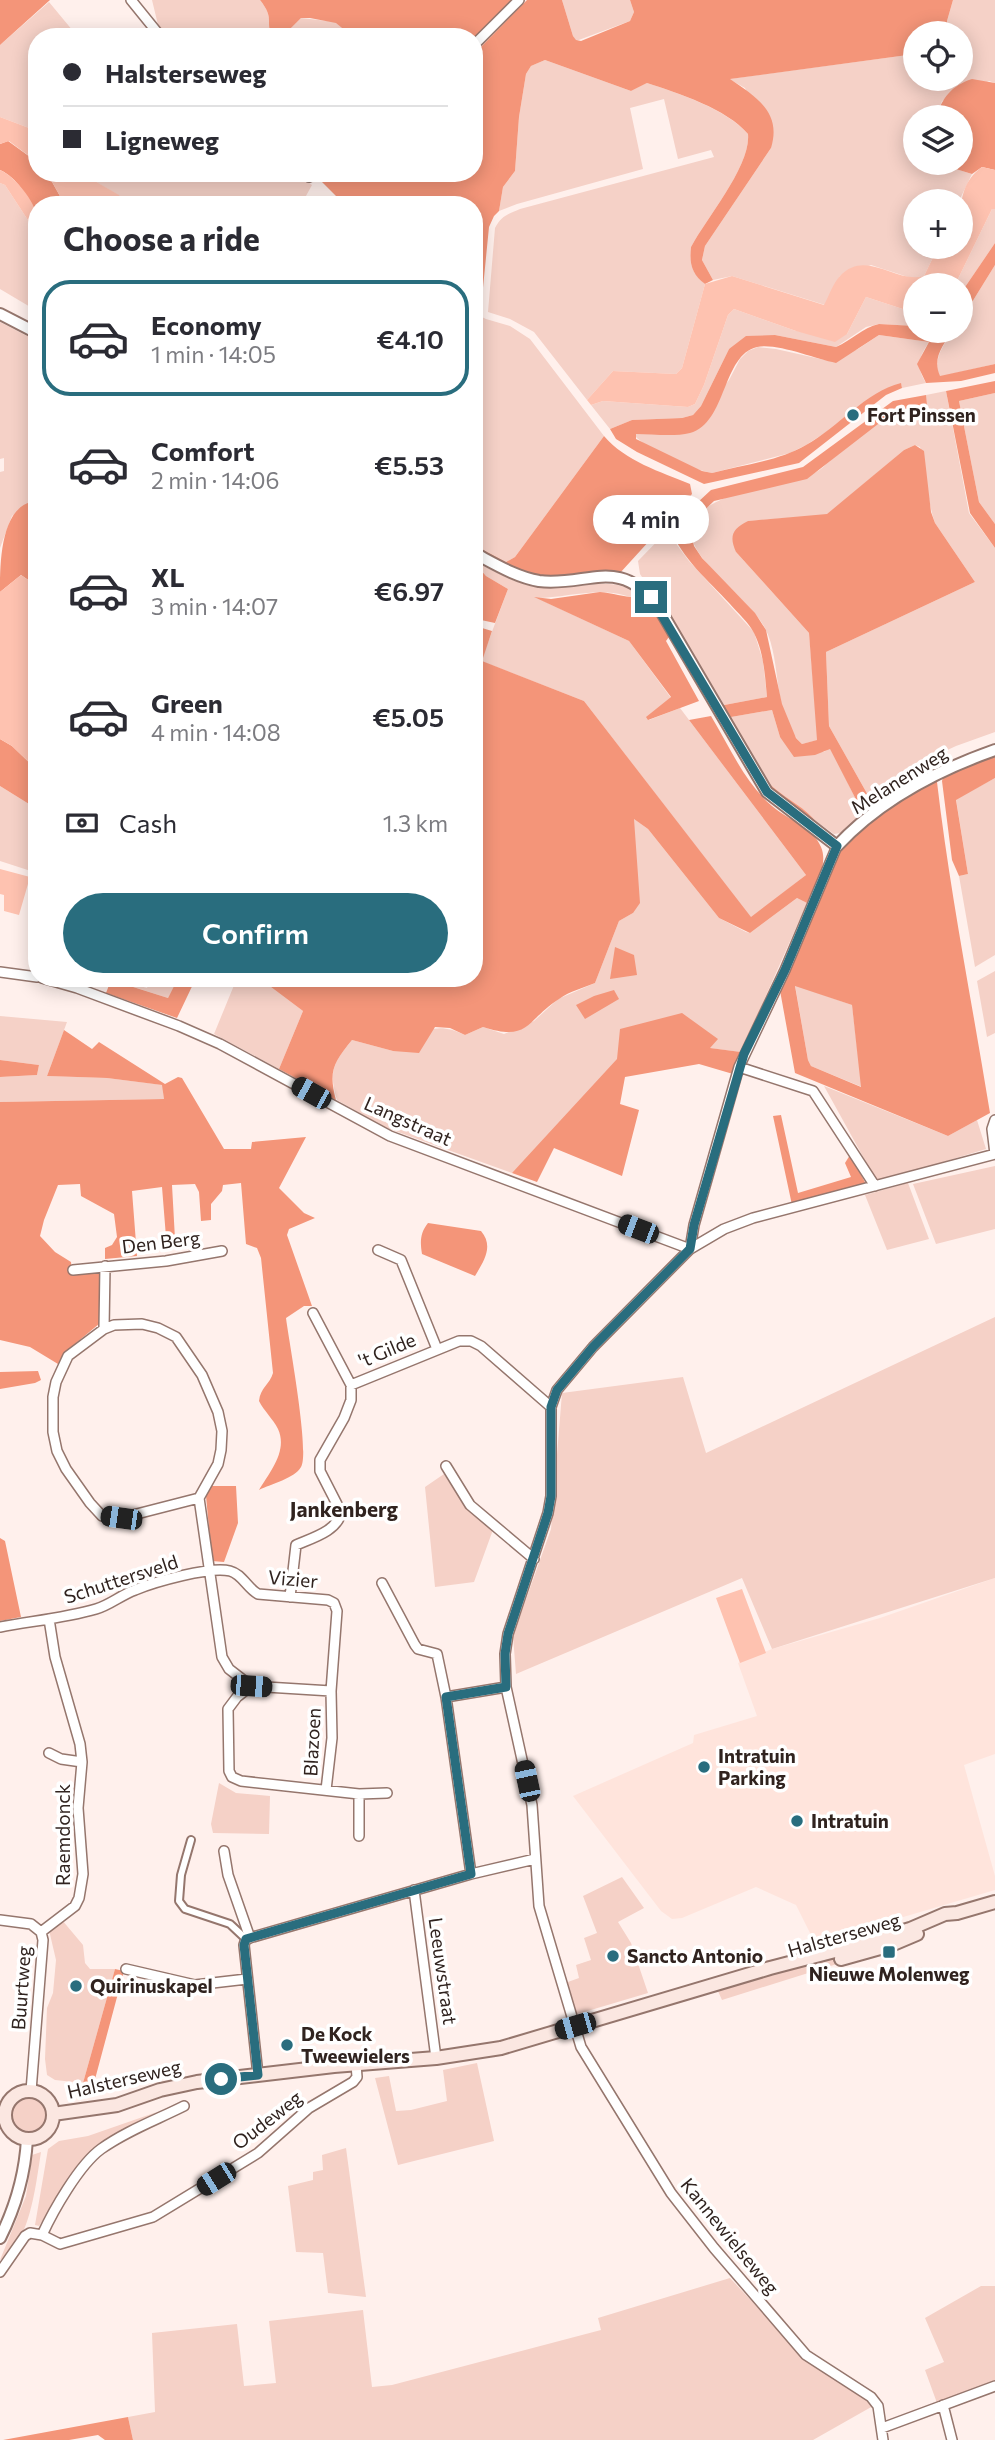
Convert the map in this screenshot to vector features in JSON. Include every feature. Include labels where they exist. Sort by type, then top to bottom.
[{"type":"main road","name":"Halsterseweg","points":[[53,2114],[117,2105],[160,2090],[197,2082],[436,2058],[501,2048],[738,1979],[771,1976],[891,1945],[957,1913],[995,1902]]},
{"type":"main road","points":[[31,2091],[45,2096],[51,2104],[53,2114],[48,2130],[38,2137],[27,2139],[15,2134],[2,2117],[4,2103],[20,2092],[31,2091]]},
{"type":"street","points":[[131,0],[154,28]]},
{"type":"street","points":[[483,36],[519,0]]},
{"type":"street","points":[[0,314],[28,328]]},
{"type":"street","points":[[483,558],[534,580],[556,582],[614,576],[643,590],[658,606],[767,792],[837,846]]},
{"type":"street","name":"Melanenweg","points":[[690,1249],[694,1225],[739,1068],[785,970],[837,846],[852,830],[939,772],[995,750]]},
{"type":"street","points":[[0,972],[28,976]]},
{"type":"street","name":"Langstraat","points":[[74,987],[220,1044],[390,1136],[690,1249]]},
{"type":"street","points":[[739,1068],[813,1091],[832,1116],[875,1186]]},
{"type":"street","points":[[575,2026],[539,1906],[532,1805],[506,1687],[505,1654],[508,1634],[534,1559],[551,1496],[551,1407],[557,1390],[593,1347],[690,1249],[724,1229],[753,1218],[995,1154],[992,1129],[995,1121]]},
{"type":"street","points":[[378,1250],[401,1260],[437,1349]]},
{"type":"street","name":"Den Berg","points":[[73,1270],[166,1261],[222,1251]]},
{"type":"street","name":"Den Berg","points":[[104,1329],[105,1266]]},
{"type":"street","name":"'t Gilde","points":[[290,1597],[296,1545],[330,1529],[341,1517],[320,1471],[320,1460],[351,1400],[351,1385],[313,1313]]},
{"type":"street","points":[[199,1498],[121,1518],[102,1516],[66,1469],[57,1451],[53,1432],[53,1397],[57,1382],[68,1356],[104,1329],[114,1325],[142,1324],[176,1337],[202,1376],[218,1412],[222,1431],[218,1464],[199,1498],[222,1657],[229,1669],[251,1686]]},
{"type":"street","name":"'t Gilde","points":[[351,1385],[437,1349],[459,1341],[471,1341],[481,1346],[551,1407]]},
{"type":"street","points":[[446,1466],[470,1506],[534,1559]]},
{"type":"street","name":"Vizier","points":[[211,1570],[233,1571],[250,1590],[258,1594],[328,1600],[334,1603],[337,1611],[331,1691]]},
{"type":"street","name":"Schuttersveld","points":[[0,1627],[96,1609],[153,1583],[211,1570]]},
{"type":"street","points":[[382,1583],[418,1649],[437,1654],[446,1697],[471,1874]]},
{"type":"street","name":"Raemdonck","points":[[41,1932],[75,1906],[83,1874],[78,1808],[82,1762],[80,1744],[55,1657],[49,1619]]},
{"type":"street","name":"Blazoen","points":[[326,1790],[332,1738],[331,1691],[251,1686],[231,1703],[227,1714],[229,1771],[232,1777],[241,1781],[359,1794],[387,1793]]},
{"type":"street","points":[[446,1697],[506,1687]]},
{"type":"street","name":"Raemdonck","points":[[49,1753],[61,1759],[82,1762]]},
{"type":"street","points":[[359,1794],[359,1836]]},
{"type":"street","points":[[191,1840],[181,1875],[179,1901],[185,1909],[230,1924],[248,1938]]},
{"type":"street","points":[[224,1851],[228,1875],[248,1938]]},
{"type":"street","points":[[258,2075],[244,1945],[248,1938],[471,1874],[535,1859]]},
{"type":"street","name":"Leeuwstraat","points":[[414,1890],[436,2058]]},
{"type":"street","name":"Buurtweg","points":[[0,1920],[31,1924],[41,1932],[43,1940],[31,2091]]},
{"type":"street","points":[[126,1969],[195,1985],[247,1979]]},
{"type":"street","name":"Kannewielseweg","points":[[575,2026],[580,2047],[671,2193],[714,2248],[806,2355],[871,2397],[878,2406],[883,2440]]},
{"type":"street","name":"Oudeweg","points":[[0,2272],[25,2236],[30,2233],[43,2235],[60,2244],[153,2217],[258,2153],[309,2108],[354,2082],[357,2077],[356,2064]]},
{"type":"street","name":"Halsterseweg","points":[[43,2235],[50,2218],[71,2185],[97,2152],[117,2138],[184,2106]]},
{"type":"street","points":[[0,2238],[20,2188],[27,2139]]},
{"type":"street","points":[[882,2428],[995,2386]]},
{"type":"street","points":[[943,2405],[951,2440]]},
{"type":"shaded area","points":[[0,0],[50,0],[0,45]]},
{"type":"shaded area","points":[[152,0],[260,0],[269,16],[270,28],[159,28]]},
{"type":"shaded area","points":[[260,0],[512,0],[483,31],[483,28],[342,28],[336,23],[310,18],[301,18],[291,28],[270,28],[267,12]]},
{"type":"shaded area","points":[[527,0],[562,0],[573,36],[581,41],[630,21],[634,12],[630,0],[953,0],[947,21],[903,21],[903,56],[730,79],[764,107],[770,115],[773,135],[771,148],[705,246],[702,260],[713,280],[705,284],[692,268],[691,247],[736,176],[747,147],[748,134],[728,117],[687,97],[647,83],[631,91],[545,60],[531,66],[526,74],[519,117],[515,171],[503,187],[499,211],[489,227],[483,288],[483,196],[336,196],[322,182],[483,182],[483,45]]},
{"type":"shaded area","points":[[562,0],[630,0],[634,12],[630,21],[576,41]]},
{"type":"shaded area","points":[[953,0],[995,0],[995,83],[989,81],[973,88],[973,21],[947,21]]},
{"type":"shaded area","points":[[49,2],[71,28],[28,28],[28,128],[0,117],[0,45]]},
{"type":"shaded area","points":[[301,18],[336,22],[343,28],[291,28]]},
{"type":"shaded area","points":[[903,56],[903,91],[966,91],[942,101],[940,105],[903,105],[903,175],[972,175],[965,189],[903,189],[903,259],[932,259],[925,273],[903,273],[903,275],[871,265],[840,276],[825,305],[732,276],[713,280],[702,260],[705,246],[771,148],[745,88],[729,79]]},
{"type":"shaded area","points":[[545,60],[631,91],[647,83],[673,92],[715,110],[748,134],[743,161],[736,176],[691,247],[692,268],[705,284],[682,368],[676,374],[613,371],[587,400],[534,332],[510,319],[488,312],[497,224],[508,214],[520,209],[714,157],[711,150],[678,159],[664,99],[630,108],[643,169],[499,211],[503,187],[515,171],[519,117],[526,74],[531,66]]},
{"type":"shaded area","points":[[973,79],[995,83],[995,170],[982,167],[973,173],[973,105],[942,105],[949,93],[973,91]]},
{"type":"shaded area","points":[[0,117],[28,128],[28,155],[9,141],[0,144]]},
{"type":"shaded area","points":[[8,141],[28,155],[28,182],[52,182],[60,196],[28,196],[28,199],[17,183],[0,170],[0,144]]},
{"type":"shaded area","points":[[982,167],[995,170],[995,209],[992,209],[973,248],[973,189],[965,189]]},
{"type":"shaded area","points":[[0,170],[21,188],[28,197],[28,220],[5,185],[0,183]]},
{"type":"shaded area","points":[[52,182],[97,182],[119,196],[60,196]]},
{"type":"shaded area","points":[[96,182],[308,182],[312,185],[306,196],[118,195]]},
{"type":"shaded area","points":[[0,183],[5,185],[28,220],[28,306],[0,289]]},
{"type":"shaded area","points":[[992,209],[995,209],[995,243],[973,275],[973,273],[961,273],[968,259],[973,259],[973,248]]},
{"type":"shaded area","points":[[995,243],[995,265],[973,301],[973,275]]},
{"type":"shaded area","points":[[932,259],[968,259],[961,273],[925,273]]},
{"type":"shaded area","points":[[995,265],[995,364],[939,377],[938,358],[946,343],[973,343],[973,301]]},
{"type":"shaded area","points":[[871,266],[903,275],[903,309],[866,297],[847,334],[835,342],[734,309],[728,315],[695,404],[688,407],[603,401],[591,405],[587,400],[613,371],[676,374],[682,368],[705,284],[732,276],[824,305],[840,276],[850,268]]},
{"type":"shaded area","points":[[866,297],[903,309],[903,325],[879,324],[866,327],[836,347],[775,335],[729,349],[701,406],[693,415],[632,420],[610,429],[591,405],[603,401],[688,407],[695,404],[728,315],[734,309],[796,331],[847,334]]},
{"type":"shaded area","points":[[483,318],[510,326],[530,339],[604,436],[515,557],[506,562],[483,550]]},
{"type":"shaded area","points":[[0,322],[28,336],[28,504],[12,516],[0,548],[0,472],[4,471],[4,458],[0,459]]},
{"type":"shaded area","points":[[879,324],[903,325],[903,338],[879,335],[836,363],[786,349],[757,347],[737,362],[718,404],[702,427],[684,434],[636,434],[636,439],[702,471],[712,473],[772,459],[795,450],[818,438],[876,394],[901,383],[902,388],[886,395],[799,463],[704,484],[637,452],[616,439],[610,429],[632,420],[693,415],[701,406],[729,349],[746,336],[775,335],[836,347],[867,328]]},
{"type":"shaded area","points":[[879,335],[903,338],[903,343],[928,343],[920,362],[926,383],[902,388],[901,384],[790,453],[712,473],[671,459],[635,436],[688,433],[729,380],[740,359],[748,351],[758,347],[825,360],[858,349]]},
{"type":"shaded area","points":[[928,343],[945,343],[937,363],[940,376],[995,364],[995,373],[961,381],[926,383],[917,364]]},
{"type":"shaded area","points":[[995,381],[995,393],[959,401],[979,502],[995,524],[995,548],[970,513],[946,391]]},
{"type":"shaded area","points":[[946,391],[969,513],[995,548],[995,732],[924,761],[869,797],[829,726],[826,652],[975,582],[935,523],[920,447],[915,445],[904,450],[827,515],[748,521],[736,552],[809,633],[818,740],[802,744],[792,732],[781,704],[774,657],[765,628],[758,617],[711,569],[694,545],[691,533],[694,519],[705,508],[741,492],[816,472],[882,420],[898,411],[926,406],[926,395]]},
{"type":"shaded area","points":[[995,393],[995,524],[979,502],[959,401]]},
{"type":"shaded area","points":[[926,395],[927,406],[891,414],[807,479],[714,501],[694,520],[690,529],[694,546],[702,558],[755,613],[766,630],[782,704],[796,738],[802,744],[817,740],[809,633],[736,552],[733,534],[748,521],[827,514],[904,450],[915,445],[924,451],[931,512],[935,523],[975,582],[826,652],[829,726],[869,797],[924,761],[947,750],[951,762],[865,817],[830,749],[815,755],[794,757],[780,737],[772,710],[731,717],[761,774],[817,823],[770,789],[719,706],[767,697],[760,648],[754,633],[740,614],[681,550],[670,528],[711,490],[803,467],[893,401]]},
{"type":"shaded area","points":[[604,436],[633,459],[690,484],[692,494],[620,573],[547,578],[517,571],[483,554],[483,550],[506,562],[515,557]]},
{"type":"shaded area","points":[[28,504],[28,580],[21,575],[0,592],[4,540],[13,516]]},
{"type":"shaded area","points":[[670,528],[677,545],[689,561],[754,632],[763,661],[767,697],[719,706],[640,574],[638,561]]},
{"type":"shaded area","points":[[483,566],[508,578],[536,587],[607,584],[631,589],[645,596],[594,593],[537,598],[629,641],[671,698],[647,717],[649,720],[680,708],[806,875],[751,918],[584,701],[483,662],[508,589],[486,576]]},
{"type":"shaded area","points":[[483,572],[508,589],[495,623],[483,620]]},
{"type":"shaded area","points":[[21,575],[28,580],[28,761],[0,739],[0,592]]},
{"type":"shaded area","points":[[600,592],[628,597],[645,596],[671,634],[666,641],[699,701],[648,720],[646,717],[671,697],[629,641],[534,597],[551,599]]},
{"type":"shaded area","points":[[483,628],[492,631],[483,658]]},
{"type":"shaded area","points":[[483,661],[584,701],[751,917],[806,875],[689,720],[711,716],[745,775],[762,797],[812,834],[821,847],[822,869],[807,903],[797,898],[750,933],[719,918],[648,829],[634,819],[640,903],[633,913],[619,921],[595,983],[563,996],[519,1031],[498,1031],[483,1027],[465,1035],[450,1028],[435,1027],[419,1053],[393,1051],[352,1040],[334,1067],[336,1100],[279,1069],[303,1011],[271,987],[483,987]]},
{"type":"shaded area","points":[[772,710],[780,737],[824,752],[830,748],[865,817],[841,833],[834,834],[770,789],[725,718]]},
{"type":"shaded area","points":[[0,739],[28,761],[28,803],[0,786]]},
{"type":"shaded area","points":[[995,753],[995,778],[956,800],[968,874],[959,876],[952,860],[942,781],[944,774]]},
{"type":"shaded area","points":[[995,778],[995,955],[975,967],[959,876],[968,874],[956,799]]},
{"type":"shaded area","points":[[934,779],[937,782],[990,1113],[948,1136],[795,1073],[779,985],[844,843],[896,803]],"holes":[[[795,986],[852,1005],[861,1087],[811,1066]]]},
{"type":"shaded area","points":[[0,786],[28,803],[28,870],[0,861]]},
{"type":"shaded area","points":[[633,818],[648,829],[719,918],[746,932],[750,933],[797,898],[807,903],[741,1052],[709,1048],[625,1061],[512,1173],[384,1127],[337,1100],[333,1081],[334,1067],[352,1040],[393,1051],[420,1034],[435,1029],[454,1030],[465,1035],[483,1027],[504,1034],[534,1021],[558,999],[595,983],[619,921],[633,913]]},
{"type":"shaded area","points":[[0,869],[28,876],[19,915],[4,911],[4,895],[0,894]]},
{"type":"shaded area","points":[[615,947],[634,955],[637,975],[610,979]]},
{"type":"shaded area","points":[[995,971],[995,1033],[987,1037],[977,981]]},
{"type":"shaded area","points":[[795,985],[852,1005],[862,1087],[811,1066]]},
{"type":"shaded area","points":[[108,987],[133,987],[168,998],[174,987],[192,987],[177,1018],[106,993]]},
{"type":"shaded area","points":[[134,987],[174,987],[168,998]]},
{"type":"shaded area","points":[[233,987],[271,987],[303,1011],[279,1069],[214,1034]]},
{"type":"shaded area","points":[[614,990],[619,999],[585,1019],[576,1005]]},
{"type":"shaded area","points":[[682,1013],[718,1039],[710,1048],[741,1052],[733,1074],[699,1064],[625,1077],[620,1104],[639,1110],[622,1176],[554,1148],[537,1182],[512,1173],[617,1059],[620,1029]]},
{"type":"shaded area","points":[[0,1016],[67,1022],[47,1076],[107,1078],[163,1085],[164,1099],[0,1102],[0,1077],[37,1075],[39,1065],[0,1060]]},
{"type":"shaded area","points":[[64,1030],[92,1049],[99,1042],[165,1084],[178,1077],[182,1078],[224,1149],[251,1149],[252,1142],[306,1137],[279,1188],[304,1213],[315,1218],[289,1229],[287,1235],[312,1306],[304,1306],[286,1318],[303,1441],[301,1467],[288,1478],[259,1490],[276,1461],[281,1437],[259,1401],[273,1373],[261,1258],[257,1248],[246,1244],[241,1183],[223,1185],[222,1191],[211,1204],[211,1220],[201,1221],[199,1192],[195,1184],[172,1185],[175,1239],[166,1237],[162,1187],[132,1191],[137,1256],[105,1259],[105,1248],[112,1245],[117,1237],[114,1214],[81,1196],[80,1184],[58,1185],[40,1236],[55,1252],[71,1262],[72,1271],[102,1272],[105,1319],[64,1353],[58,1364],[30,1347],[0,1340],[0,1102],[164,1099],[162,1085],[107,1078],[47,1076]]},
{"type":"shaded area","points":[[0,1060],[39,1065],[37,1075],[0,1077]]},
{"type":"shaded area","points":[[824,1086],[948,1136],[977,1120],[986,1149],[877,1182]]},
{"type":"shaded area","points":[[781,1115],[798,1193],[851,1177],[845,1163],[850,1155],[866,1184],[792,1205],[773,1116]]},
{"type":"shaded area","points":[[995,1166],[995,1229],[936,1244],[913,1184]]},
{"type":"shaded area","points":[[908,1183],[929,1239],[887,1250],[865,1195]]},
{"type":"shaded area","points":[[428,1223],[481,1231],[487,1248],[475,1276],[422,1254],[421,1238]]},
{"type":"shaded area","points":[[995,1317],[995,1578],[772,1649],[742,1578],[516,1674],[513,1636],[551,1529],[562,1393],[683,1377],[706,1453]]},
{"type":"shaded area","points":[[38,1371],[41,1380],[35,1383],[0,1389],[0,1372]]},
{"type":"shaded area","points":[[444,1474],[465,1506],[494,1527],[474,1582],[435,1587],[425,1487]]},
{"type":"shaded area","points":[[211,1486],[236,1486],[238,1523],[224,1562],[212,1561],[206,1496]]},
{"type":"shaded area","points":[[0,1538],[5,1541],[21,1617],[0,1621]]},
{"type":"shaded area","points":[[995,1578],[995,1754],[964,1765],[995,1876],[995,1890],[815,1943],[796,1905],[756,1887],[682,1918],[672,1919],[661,1911],[573,1796],[693,1743],[694,1735],[757,1716],[738,1663],[772,1649],[880,1618]]},
{"type":"shaded area","points":[[742,1589],[766,1653],[740,1663],[716,1598]]},
{"type":"shaded area","points":[[219,1783],[236,1793],[270,1796],[269,1834],[213,1833],[211,1824]]},
{"type":"shaded area","points":[[622,1877],[644,1908],[618,1922],[631,1943],[648,1993],[574,2015],[565,1983],[579,1978],[576,1965],[591,1960],[584,1938],[597,1933],[583,1896]]},
{"type":"shaded area","points":[[62,1920],[83,1945],[85,1963],[90,1969],[115,1969],[83,2083],[55,2080],[47,2075],[47,2008],[53,1993],[56,1960],[49,1930]]},
{"type":"shaded area","points":[[845,1952],[853,1959],[722,2000],[717,1989]]},
{"type":"shaded area","points":[[115,1969],[124,1971],[94,2083],[83,2083]]},
{"type":"shaded area","points":[[477,2063],[494,2141],[398,2165],[375,2078],[389,2076],[396,2111],[411,2110],[447,2101],[443,2070]]},
{"type":"shaded area","points":[[29,2095],[42,2101],[48,2114],[42,2127],[29,2133],[16,2127],[10,2114],[16,2101]]},
{"type":"shaded area","points":[[157,2112],[135,2123],[102,2146],[64,2188],[39,2226],[35,2225],[48,2149],[59,2141],[88,2136]]},
{"type":"shaded area","points":[[346,2148],[366,2297],[328,2293],[323,2253],[296,2252],[288,2186],[313,2180],[313,2172],[323,2170],[322,2155]]},
{"type":"shaded area","points":[[41,2152],[34,2196],[25,2228],[10,2253],[0,2260],[26,2196],[32,2155]]},
{"type":"shaded area","points":[[730,2278],[792,2344],[863,2394],[873,2406],[813,2440],[133,2440],[128,2417],[155,2412],[152,2333],[237,2324],[244,2386],[276,2383],[269,2321],[363,2310],[372,2387],[392,2385],[601,2330],[598,2318]]},
{"type":"shaded area","points":[[981,2286],[995,2286],[995,2382],[937,2403],[925,2370],[944,2362],[925,2318]]},
{"type":"shaded area","points":[[128,2417],[133,2440],[105,2440],[98,2435],[69,2440],[3,2440]]},
{"type":"place","name":"Fort Pinssen","points":[[853,415]]},
{"type":"place","name":"Intratuin Parking","points":[[704,1767]]},
{"type":"place","name":"Intratuin","points":[[797,1821]]},
{"type":"place","name":"Nieuwe Molenweg","points":[[889,1952]]},
{"type":"place","name":"Sancto Antonio","points":[[613,1956]]},
{"type":"place","name":"Quirinuskapel","points":[[76,1986]]},
{"type":"place","name":"De Kock Tweewielers","points":[[287,2045]]},
{"type":"district","name":"Jankenberg","points":[[344,1510]]},
{"type":"route","points":[[221,2079],[258,2075],[247,1979],[244,1945],[246,1939],[471,1874],[446,1697],[506,1687],[505,1654],[508,1634],[534,1559],[551,1496],[551,1407],[557,1390],[630,1307],[690,1249],[694,1225],[744,1054],[785,970],[837,846],[767,792],[651,597]]}]
